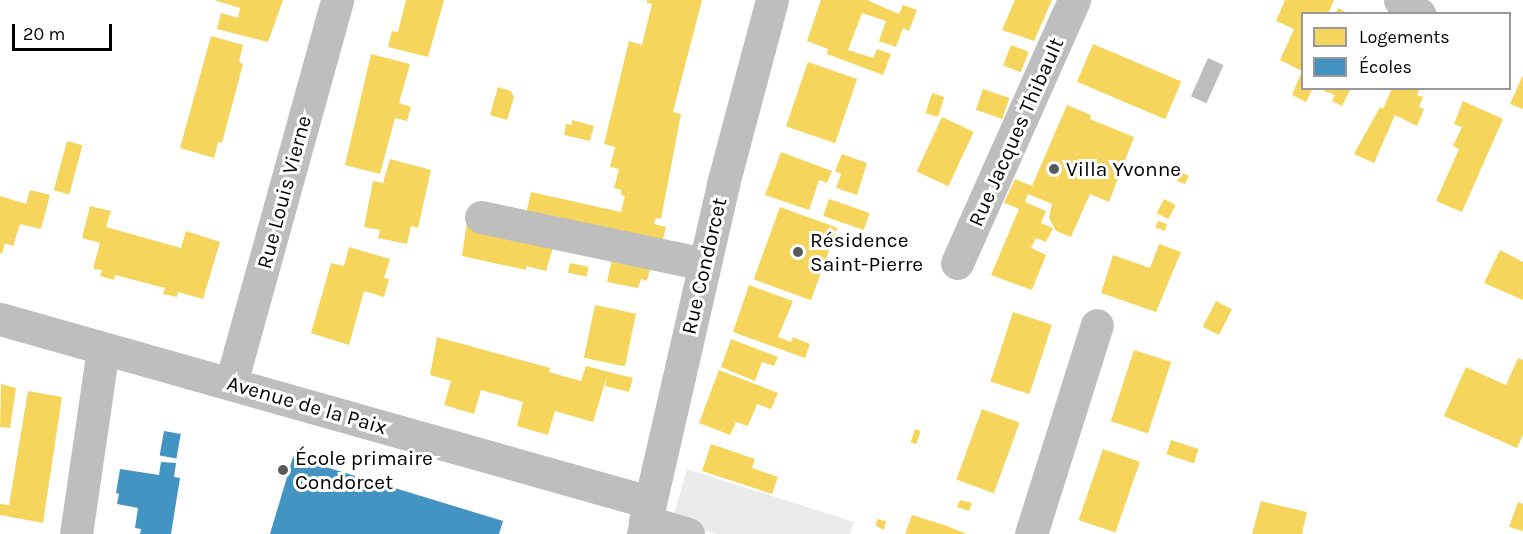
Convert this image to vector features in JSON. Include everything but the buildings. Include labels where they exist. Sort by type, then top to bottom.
[{"type":"street","name":"Rue Louis Vierne","points":[[231,383],[337,0]]},
{"type":"street","name":"Rue Condorcet","points":[[646,519],[704,264],[772,0]]},
{"type":"street","name":"Rue Jacques Thibault","points":[[957,263],[1074,0]]},
{"type":"street","points":[[1401,0],[1416,12]]},
{"type":"street","points":[[481,217],[704,264]]},
{"type":"street","name":"Avenue de la Paix","points":[[0,319],[231,383],[688,534]]},
{"type":"street","points":[[1031,534],[1097,325]]},
{"type":"street","points":[[76,534],[103,349]]},
{"type":"shaded area","points":[[1208,58],[1224,65],[1206,103],[1191,96]]},
{"type":"shaded area","points":[[687,469],[854,522],[850,534],[717,534],[672,521]]},
{"type":"place","name":"Villa Yvonne","points":[[1054,169]]},
{"type":"place","name":"Résidence Saint-Pierre","points":[[798,252]]},
{"type":"place","name":"École primaire Condorcet","points":[[283,470]]}]
